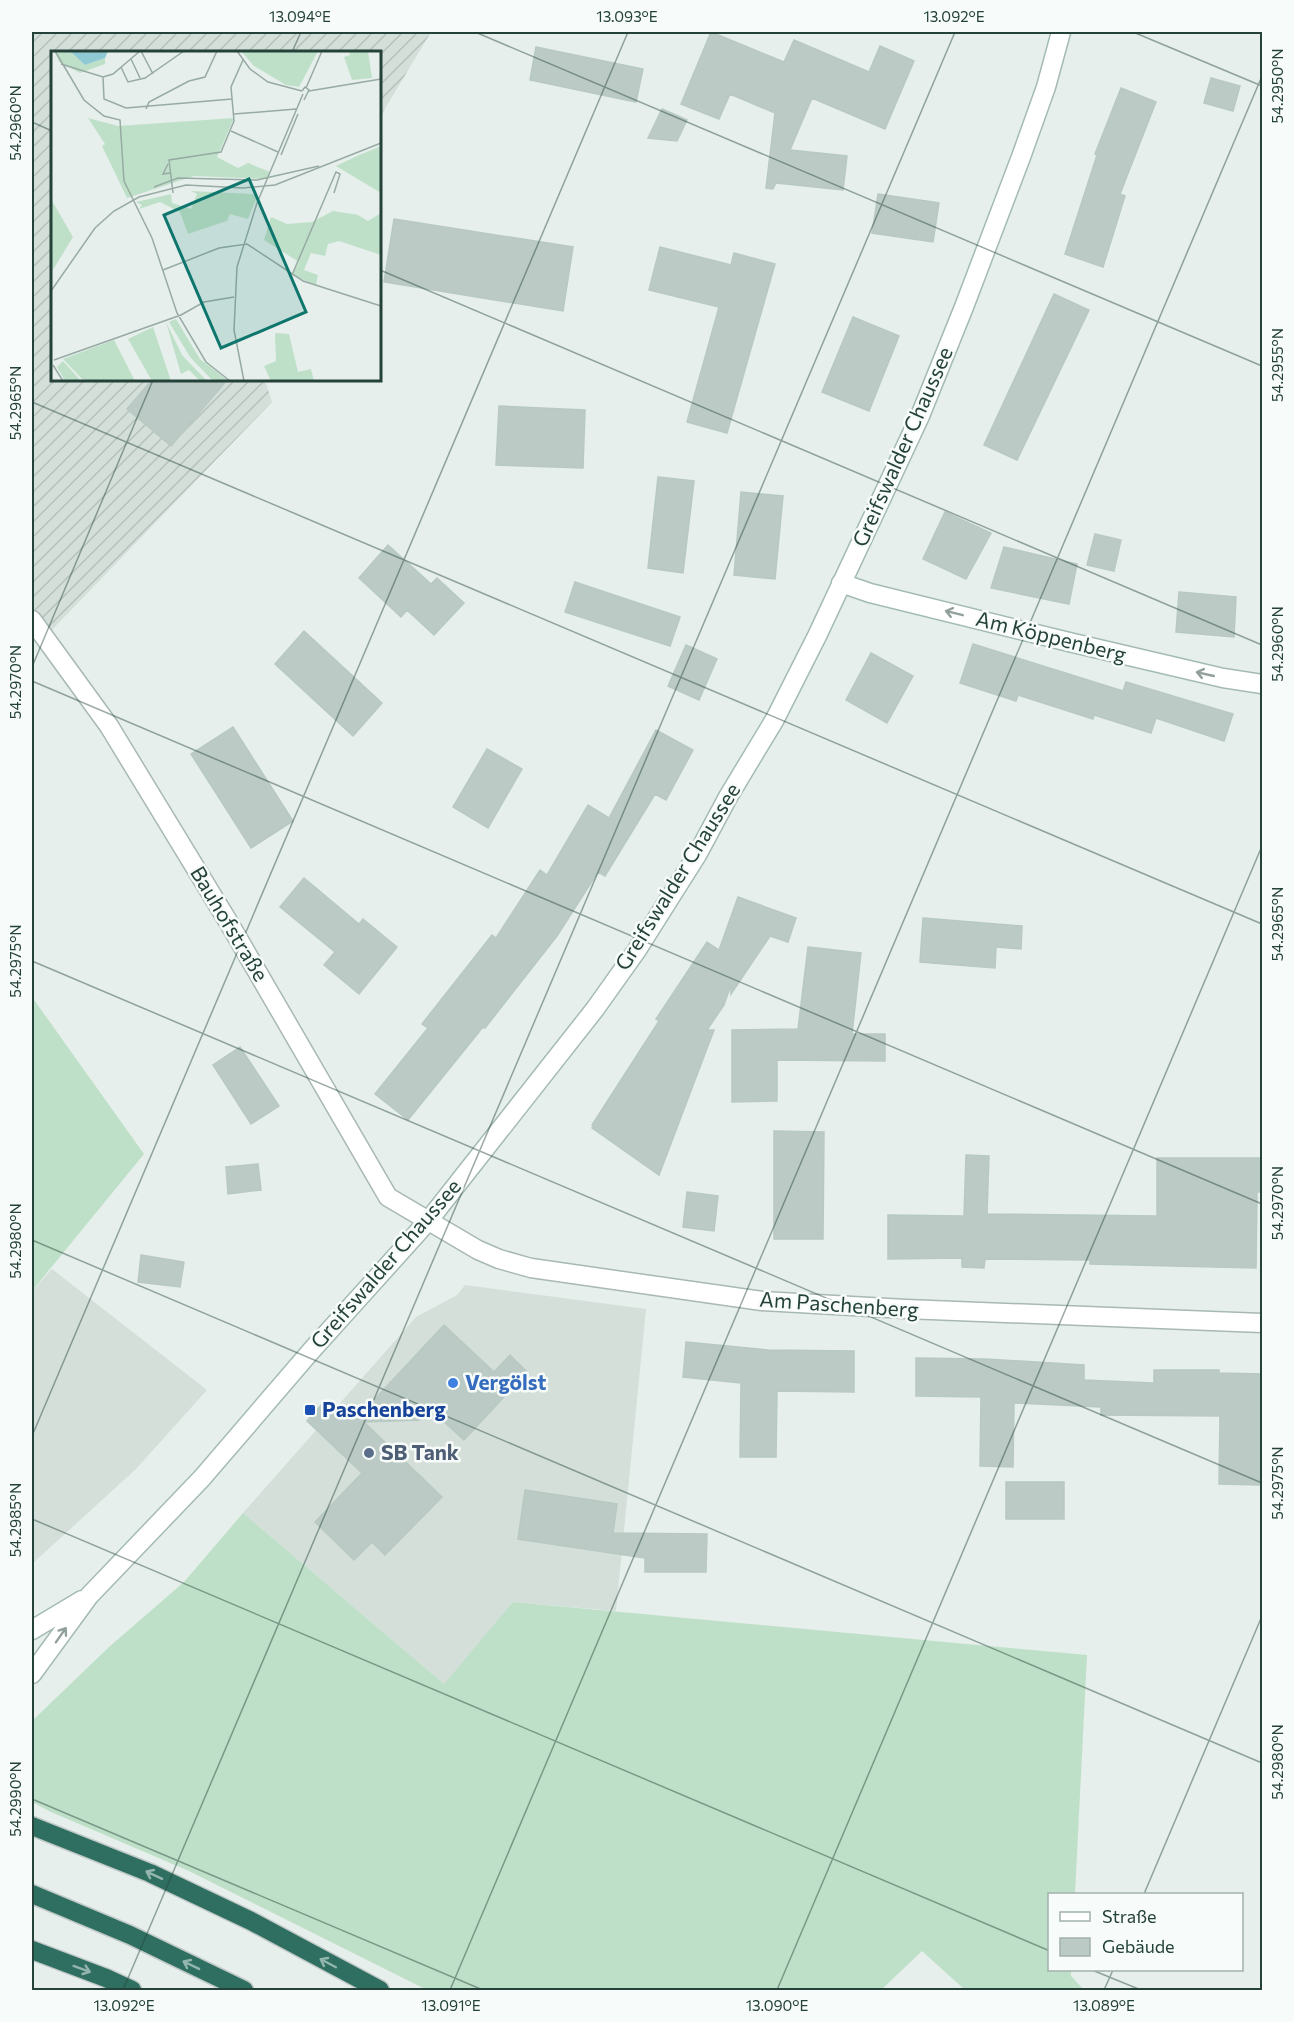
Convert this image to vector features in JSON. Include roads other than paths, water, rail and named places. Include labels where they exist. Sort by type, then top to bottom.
[{"type":"highway","points":[[33,1826],[150,1872],[251,1921],[380,1990]]},
{"type":"highway","points":[[32,1894],[130,1935],[244,1990]]},
{"type":"highway","points":[[32,1950],[106,1977],[132,1990]]},
{"type":"main road","name":"Greifswalder Chaussee","points":[[32,1674],[89,1596],[202,1478],[311,1351],[429,1220],[595,1009],[637,950],[697,855],[728,796],[775,719],[920,416],[1025,147],[1046,87],[1061,32]]},
{"type":"main road","name":"Am Köppenberg","points":[[841,582],[870,593],[1069,642],[1222,678],[1263,684]]},
{"type":"main road","name":"Bauhofstraße","points":[[32,620],[115,736],[229,923],[388,1197],[429,1220]]},
{"type":"main road","name":"Am Paschenberg","points":[[429,1220],[478,1250],[531,1268],[762,1301],[906,1310],[1263,1323]]},
{"type":"main road","name":"Greifswalder Chaussee","points":[[32,1629],[89,1596]]},
{"type":"place","name":"Vergölst","points":[[453,1383]]},
{"type":"place","name":"Paschenberg","points":[[310,1410]]},
{"type":"place","name":"SB Tank","points":[[369,1453]]}]
